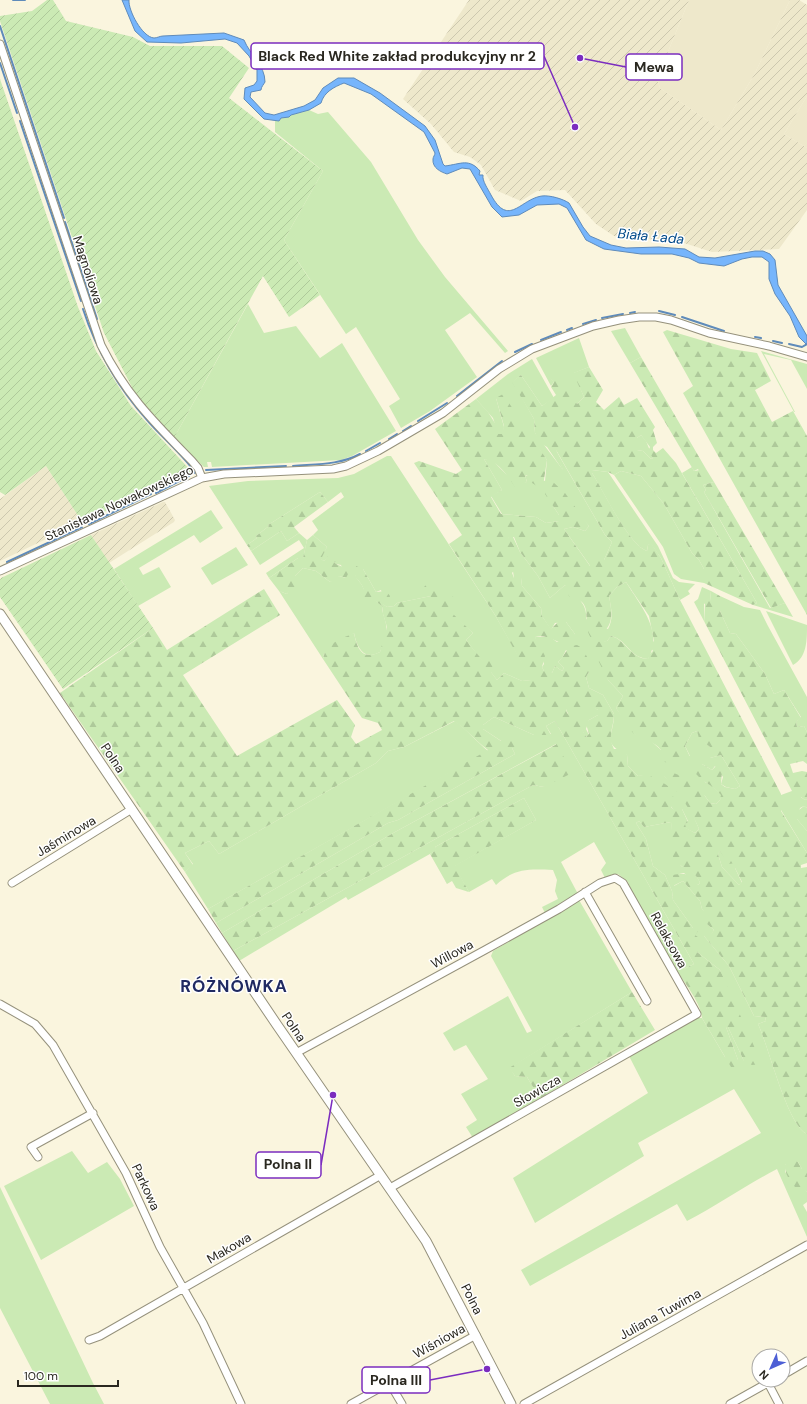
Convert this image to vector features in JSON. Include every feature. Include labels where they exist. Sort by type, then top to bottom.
[{"type":"street","name":"Magnoliowa","points":[[0,44],[101,345],[124,386],[133,398],[195,464],[202,478]]},
{"type":"street","name":"Stanisława Nowakowskiego","points":[[0,571],[202,478],[224,474],[333,469],[346,466],[378,451],[443,413],[500,368],[532,349],[592,326],[639,317],[663,318],[709,333],[769,346],[807,357]]},
{"type":"street","name":"Polna","points":[[0,614],[296,1053],[390,1188],[435,1256],[511,1404]]},
{"type":"street","name":"Jaśminowa","points":[[12,883],[132,809]]},
{"type":"street","name":"Willowa","points":[[296,1053],[485,950],[606,880],[618,878]]},
{"type":"street","name":"Relaksowa","points":[[618,878],[626,887],[697,1014]]},
{"type":"street","points":[[585,892],[647,1001]]},
{"type":"street","name":"Parkowa","points":[[0,1004],[29,1019],[44,1032],[93,1113],[126,1173],[160,1247],[210,1337],[241,1404]]},
{"type":"street","name":"Słowicza","points":[[390,1188],[697,1014]]},
{"type":"street","points":[[38,1157],[31,1147],[93,1113]]},
{"type":"street","name":"Makowa","points":[[89,1340],[100,1336],[381,1175]]},
{"type":"street","name":"Juliana Tuwima","points":[[524,1404],[807,1245]]},
{"type":"street","name":"Wiśniowa","points":[[351,1404],[476,1335]]},
{"type":"street","points":[[791,1370],[807,1361]]},
{"type":"street","points":[[389,1382],[402,1404]]},
{"type":"street","points":[[730,1404],[759,1388]]},
{"type":"street","points":[[772,1388],[779,1404]]},
{"type":"shaded area","points":[[469,0],[689,0],[657,79],[660,88],[721,130],[754,75],[790,0],[799,0],[807,5],[807,96],[784,134],[807,148],[807,210],[779,249],[712,252],[681,242],[614,236],[596,224],[565,190],[537,191],[521,201],[495,190],[481,165],[470,157],[454,152],[431,124],[403,99]]},
{"type":"shaded area","points":[[689,0],[790,0],[754,75],[721,130],[660,88],[657,79]]},
{"type":"shaded area","points":[[807,96],[807,148],[784,134]]},
{"type":"shaded area","points":[[46,466],[82,522],[0,561],[0,499]]},
{"type":"shaded area","points":[[165,502],[175,520],[174,522],[109,563],[91,535]]},
{"type":"green space","points":[[47,0],[53,0],[66,21],[133,37],[150,46],[222,46],[249,68],[229,98],[323,171],[284,240],[320,295],[289,317],[263,276],[174,438],[136,395],[104,333],[0,21],[0,16],[32,11]]},
{"type":"green space","points":[[0,79],[78,307],[96,351],[131,406],[192,472],[82,522],[46,466],[5,495],[0,492]]},
{"type":"green space","points":[[309,110],[318,114],[328,112],[371,162],[418,240],[445,277],[508,351],[505,353],[470,313],[445,330],[477,377],[430,411],[401,428],[389,406],[400,399],[356,327],[346,334],[284,240],[323,171],[275,132],[275,120],[279,121],[281,118]]},
{"type":"green space","points":[[248,304],[264,333],[296,326],[320,358],[342,343],[396,431],[352,456],[341,460],[212,467],[211,462],[207,462],[208,467],[204,467],[174,438]]},
{"type":"green space","points":[[625,328],[641,357],[630,363],[611,331]]},
{"type":"green space","points":[[667,330],[731,349],[757,353],[771,381],[755,390],[772,422],[793,411],[807,436],[807,615],[683,393],[693,386],[663,332]]},
{"type":"green space","points":[[579,338],[589,367],[574,373],[584,397],[577,404],[550,378],[554,382],[551,386],[536,358]]},
{"type":"green space","points":[[761,351],[807,364],[807,389],[791,360],[764,354],[795,412],[794,412]]},
{"type":"green space","points":[[641,357],[706,469],[704,471],[708,477],[702,482],[697,476],[699,471],[698,469],[694,471],[630,363]]},
{"type":"green space","points":[[532,359],[554,398],[542,406],[521,375],[513,382],[534,419],[535,433],[563,470],[554,447],[605,535],[612,542],[604,560],[591,567],[564,529],[573,527],[585,531],[589,526],[581,517],[553,506],[559,515],[559,521],[546,523],[536,517],[502,514],[491,496],[502,490],[484,459],[492,460],[506,474],[522,483],[527,482],[525,475],[545,481],[547,460],[524,428],[496,398],[504,427],[503,434],[498,434],[493,418],[476,399],[508,374]]},
{"type":"green space","points":[[589,367],[603,390],[596,402],[604,410],[619,397],[624,405],[637,398],[655,427],[653,430],[657,443],[653,447],[653,450],[656,453],[663,448],[676,463],[757,603],[753,605],[704,583],[704,569],[699,560],[692,553],[664,504],[641,476],[621,471],[614,475],[608,472],[592,470],[592,473],[624,528],[640,546],[647,551],[648,545],[651,543],[661,558],[680,600],[781,794],[781,811],[807,853],[807,863],[801,865],[801,868],[807,867],[807,1134],[800,1128],[792,1116],[779,1084],[758,1024],[766,1021],[765,1017],[754,1016],[729,966],[704,936],[706,932],[711,934],[714,930],[708,925],[702,916],[705,912],[702,909],[700,901],[683,881],[673,886],[673,875],[677,874],[690,876],[698,885],[700,883],[698,878],[692,872],[681,866],[673,856],[670,846],[671,822],[644,827],[639,821],[636,823],[646,839],[653,866],[665,875],[672,891],[673,900],[693,928],[699,930],[695,935],[705,942],[697,952],[720,970],[762,1064],[752,1065],[744,1061],[728,1027],[726,1027],[738,1060],[737,1067],[731,1067],[702,1018],[701,1012],[694,998],[672,964],[678,959],[684,969],[694,964],[555,721],[546,726],[551,735],[534,735],[494,717],[483,725],[483,729],[501,741],[517,737],[522,744],[512,748],[515,754],[398,820],[388,823],[216,923],[208,909],[488,750],[454,721],[404,747],[388,751],[376,763],[219,854],[209,841],[185,853],[193,865],[185,872],[60,693],[153,628],[167,650],[264,589],[280,615],[183,675],[237,756],[337,700],[355,725],[351,737],[356,744],[382,730],[378,723],[362,718],[323,659],[327,649],[331,645],[354,633],[361,652],[369,655],[380,652],[387,627],[382,606],[374,600],[363,599],[363,587],[355,577],[356,566],[363,569],[376,592],[386,591],[390,596],[388,602],[380,602],[387,607],[394,606],[397,603],[431,596],[424,587],[430,581],[439,594],[451,591],[455,602],[452,613],[473,633],[466,640],[483,661],[489,654],[496,657],[491,672],[497,680],[504,673],[522,681],[531,680],[495,615],[449,544],[462,535],[414,463],[419,461],[456,474],[462,470],[435,429],[476,399],[488,412],[498,428],[498,434],[502,434],[504,426],[496,398],[503,394],[547,460],[543,486],[540,488],[529,481],[527,475],[525,475],[527,482],[515,487],[498,466],[484,459],[502,490],[491,497],[501,514],[536,517],[546,523],[559,521],[559,515],[545,494],[547,487],[553,482],[565,493],[589,526],[585,531],[573,527],[564,529],[590,566],[593,555],[604,560],[612,542],[605,535],[556,450],[564,472],[547,447],[540,443],[535,433],[534,419],[512,382],[521,375],[542,406],[556,395],[551,387],[554,382],[550,377],[557,376],[577,404],[584,397],[573,373]],"holes":[[[641,435],[650,447],[648,451],[653,458],[651,459],[643,451],[637,450],[637,438]],[[508,537],[514,537],[520,552],[538,576],[550,598],[565,585],[571,602],[579,600],[583,603],[586,611],[588,633],[591,638],[599,635],[608,627],[611,616],[609,596],[617,587],[626,582],[649,616],[654,641],[649,645],[653,651],[649,655],[648,659],[636,656],[621,641],[611,636],[607,641],[595,642],[591,646],[608,680],[623,696],[616,708],[628,727],[637,736],[656,745],[661,750],[659,756],[662,760],[670,764],[674,764],[682,762],[690,757],[685,746],[692,733],[697,731],[700,742],[705,743],[710,747],[706,752],[705,757],[710,758],[721,755],[740,786],[735,789],[725,787],[721,784],[722,771],[716,766],[712,770],[702,764],[695,766],[693,770],[696,774],[721,795],[720,800],[716,804],[710,803],[698,788],[683,777],[671,772],[664,776],[692,815],[699,829],[695,833],[686,828],[685,824],[688,822],[682,809],[678,808],[674,810],[671,807],[674,804],[673,796],[669,787],[648,774],[638,776],[628,766],[627,755],[624,749],[614,749],[611,740],[614,714],[603,695],[589,688],[586,677],[589,672],[594,669],[582,648],[577,645],[568,649],[558,662],[564,668],[562,671],[555,666],[552,673],[549,670],[544,671],[542,667],[545,656],[535,637],[547,637],[566,644],[572,640],[575,634],[566,622],[560,620],[551,629],[542,616],[541,608],[522,586],[521,578],[514,578],[512,573],[519,564],[516,549]],[[588,707],[598,710],[598,715],[589,720],[586,724],[589,734],[586,737],[578,721],[567,713],[566,709],[572,709],[577,712],[585,710]],[[720,851],[729,864],[735,863],[735,868],[742,882],[739,885],[722,867],[718,854]]]},
{"type":"green space","points":[[641,435],[646,441],[653,458],[651,459],[643,451],[637,450],[637,438]]},
{"type":"green space","points":[[387,456],[391,456],[495,615],[532,680],[522,681],[504,673],[497,680],[466,640],[473,633],[431,596],[397,603],[394,606],[387,607],[379,602],[384,601],[381,590],[376,592],[363,569],[355,576],[365,592],[382,606],[386,624],[386,635],[380,652],[370,655],[362,652],[357,644],[354,633],[324,654],[323,659],[279,591],[287,594],[295,576],[303,568],[316,571],[330,582],[339,576],[346,578],[341,565],[336,564],[328,557],[324,561],[320,559],[327,547],[313,535],[318,530],[312,521],[344,497],[341,492],[328,502],[320,492],[268,525],[269,526],[256,536],[257,538],[247,545],[209,486],[248,481],[338,478],[354,474]]},
{"type":"green space","points":[[692,467],[694,471],[706,469],[714,482],[703,485],[706,490],[704,492],[770,608],[785,603],[793,617],[753,605],[757,603],[682,473]]},
{"type":"green space","points":[[592,470],[608,472],[658,546],[673,578],[679,582],[695,584],[688,591],[690,594],[680,600],[661,558],[651,544],[648,545],[647,551],[632,539],[592,473]]},
{"type":"green space","points":[[621,471],[641,476],[664,504],[692,553],[699,560],[704,569],[704,583],[681,579],[674,574],[663,547],[614,475]]},
{"type":"green space","points":[[714,482],[785,603],[771,608],[704,492],[706,490],[703,485]]},
{"type":"green space","points":[[320,492],[328,502],[294,527],[299,533],[287,541],[281,531],[251,551],[247,545],[257,538],[256,536],[269,526],[268,525]]},
{"type":"green space","points":[[211,510],[223,528],[200,543],[194,535],[139,568],[143,575],[159,567],[171,587],[138,606],[114,569]]},
{"type":"green space","points":[[281,531],[287,541],[299,533],[307,540],[303,559],[298,558],[269,578],[266,573],[304,548],[299,540],[260,565],[251,551]]},
{"type":"green space","points":[[91,535],[153,628],[63,689],[0,597],[0,580],[1,578]]},
{"type":"green space","points":[[313,535],[327,547],[321,559],[324,561],[330,553],[334,552],[338,555],[338,561],[334,562],[350,570],[346,578],[339,576],[337,580],[330,582],[316,571],[303,568],[295,576],[299,581],[296,592],[289,591],[287,594],[279,591],[269,578],[298,558],[303,558],[307,540]]},
{"type":"green space","points":[[508,537],[513,537],[520,552],[538,576],[550,598],[565,585],[583,604],[586,619],[608,629],[611,617],[609,596],[617,587],[626,582],[638,600],[652,629],[652,649],[648,659],[641,658],[636,655],[621,641],[611,636],[607,641],[600,643],[608,680],[623,696],[616,708],[635,734],[651,741],[661,750],[690,756],[685,746],[692,733],[697,731],[700,738],[710,747],[710,758],[721,755],[740,786],[735,789],[726,787],[721,784],[723,777],[715,766],[712,770],[702,764],[705,782],[722,795],[716,804],[710,803],[705,796],[664,776],[674,785],[690,808],[699,829],[695,833],[685,828],[685,824],[688,821],[682,809],[674,811],[654,779],[648,775],[638,776],[628,766],[627,755],[614,746],[611,742],[610,738],[614,714],[603,695],[589,688],[586,677],[589,672],[566,650],[558,662],[564,668],[562,671],[555,666],[552,673],[544,671],[542,667],[544,664],[535,637],[550,637],[557,642],[575,634],[566,622],[555,623],[551,630],[542,616],[541,608],[522,586],[521,578],[514,578]]},
{"type":"green space","points":[[236,547],[248,565],[212,585],[201,568]]},
{"type":"green space","points":[[702,587],[711,591],[710,601],[704,604],[705,623],[694,602],[698,599]]},
{"type":"green space","points":[[711,591],[720,596],[720,611],[730,633],[736,634],[765,674],[774,694],[784,690],[801,718],[796,722],[797,727],[804,726],[807,732],[807,764],[803,761],[790,764],[793,773],[802,771],[807,772],[807,799],[805,800],[801,797],[792,800],[792,791],[705,623],[705,601],[710,601]]},
{"type":"green space","points":[[720,596],[744,607],[760,610],[807,697],[807,732],[804,726],[797,727],[796,722],[801,717],[784,690],[774,694],[765,674],[736,634],[730,633],[720,611]]},
{"type":"green space","points":[[766,611],[807,625],[804,653],[798,662],[793,665]]},
{"type":"green space","points":[[592,706],[598,710],[598,715],[589,720],[586,729],[589,735],[585,737],[566,709]]},
{"type":"green space","points":[[494,717],[534,735],[551,734],[546,726],[555,721],[694,964],[684,969],[672,964],[629,888],[628,882],[618,874],[613,874],[605,878],[601,870],[606,863],[594,842],[561,862],[578,894],[545,913],[542,907],[558,899],[555,891],[557,880],[553,870],[522,871],[509,875],[496,885],[492,879],[469,892],[454,866],[536,820],[524,798],[435,847],[437,850],[348,900],[346,897],[239,961],[233,951],[533,785],[544,787],[556,744],[395,832],[222,933],[216,923],[388,823],[398,820],[515,754],[512,748],[483,729],[483,725]]},
{"type":"green space","points":[[455,721],[488,751],[208,909],[185,872],[193,864],[185,853],[209,841],[219,854],[376,763],[388,751],[404,747]]},
{"type":"green space","points":[[557,744],[572,773],[544,787],[533,785],[233,951],[222,933],[395,832]]},
{"type":"green space","points":[[792,791],[805,800],[807,799],[807,808],[804,806],[800,808],[797,819],[807,831],[807,853],[781,810],[781,795]]},
{"type":"green space","points":[[524,798],[536,820],[455,866],[469,892],[456,888],[452,881],[447,884],[430,854],[436,850],[435,847]]},
{"type":"green space","points":[[804,806],[807,808],[807,831],[797,819],[795,813]]},
{"type":"green space","points":[[639,821],[644,827],[671,822],[671,842],[681,866],[693,872],[700,883],[698,885],[684,873],[679,874],[674,886],[683,881],[700,901],[702,909],[706,912],[708,925],[714,930],[711,935],[704,936],[729,966],[754,1016],[765,1017],[766,1021],[758,1024],[779,1084],[792,1116],[800,1128],[807,1134],[807,1169],[802,1169],[798,1162],[790,1161],[785,1165],[785,1172],[807,1192],[807,1202],[803,1205],[807,1212],[807,1237],[777,1169],[687,1221],[677,1204],[530,1286],[521,1270],[761,1133],[734,1089],[638,1143],[644,1156],[535,1223],[513,1178],[648,1093],[629,1056],[695,1018],[702,1018],[725,1057],[738,1060],[726,1027],[728,1027],[744,1061],[720,970],[697,952],[693,928],[673,900],[672,891],[665,875],[653,866],[646,839],[636,823]]},
{"type":"green space","points":[[720,851],[736,863],[735,868],[742,883],[739,885],[722,867],[718,854]]},
{"type":"green space","points":[[579,900],[632,992],[510,1068],[515,1076],[527,1077],[533,1087],[519,1111],[473,1138],[466,1127],[477,1120],[461,1094],[488,1079],[466,1045],[454,1051],[443,1033],[508,996],[527,1033],[532,1031],[491,956],[493,951]]},
{"type":"green space","points":[[632,992],[655,1030],[519,1111],[515,1103],[528,1095],[526,1092],[533,1087],[527,1077],[515,1076],[509,1068]]},
{"type":"green space","points":[[72,1151],[88,1173],[107,1162],[120,1179],[134,1206],[41,1260],[4,1186]]},
{"type":"green space","points":[[794,1160],[798,1162],[802,1169],[807,1169],[807,1192],[804,1190],[799,1191],[792,1184],[786,1174],[785,1164],[788,1161]]},
{"type":"green space","points":[[0,1187],[104,1404],[50,1404],[0,1308]]},
{"type":"water","points":[[122,0],[129,0],[133,16],[145,33],[154,38],[163,36],[224,33],[244,40],[263,70],[265,82],[261,90],[251,92],[250,97],[265,113],[274,115],[304,106],[315,100],[323,88],[338,78],[354,78],[380,93],[425,126],[435,140],[445,166],[468,163],[476,167],[480,171],[479,175],[483,175],[484,182],[497,205],[503,210],[509,211],[515,209],[534,198],[542,196],[552,197],[569,203],[590,236],[611,245],[626,248],[659,247],[685,249],[699,257],[715,258],[755,251],[763,251],[770,254],[775,260],[778,285],[807,336],[807,345],[799,337],[790,316],[775,294],[769,279],[769,262],[762,257],[742,259],[724,266],[699,263],[689,258],[672,254],[641,254],[604,249],[586,240],[567,208],[559,204],[537,205],[519,215],[502,217],[492,207],[470,169],[462,168],[447,174],[437,169],[433,162],[435,153],[424,132],[371,94],[344,83],[330,90],[324,96],[321,103],[309,110],[291,115],[289,117],[281,118],[279,121],[264,119],[244,99],[245,88],[254,85],[257,81],[257,70],[249,56],[237,43],[225,39],[181,43],[147,42],[135,31]]},
{"type":"waterway","points":[[13,0],[25,0]]},
{"type":"waterway","points":[[0,26],[64,218]]},
{"type":"waterway","points":[[0,63],[17,113]]},
{"type":"waterway","points":[[20,121],[81,301]]},
{"type":"waterway","points":[[65,222],[97,319]]},
{"type":"waterway","points":[[83,309],[102,355],[127,396],[152,426],[187,462],[195,473]]},
{"type":"waterway","points":[[659,311],[675,315]]},
{"type":"waterway","points":[[630,313],[635,312]]},
{"type":"waterway","points":[[602,318],[623,314]]},
{"type":"waterway","points":[[682,317],[724,331]]},
{"type":"waterway","points":[[583,324],[596,320]]},
{"type":"waterway","points":[[567,330],[572,328]]},
{"type":"waterway","points":[[541,340],[561,332]]},
{"type":"waterway","points":[[755,337],[761,338]]},
{"type":"waterway","points":[[773,341],[782,343]]},
{"type":"waterway","points":[[515,352],[532,344]]},
{"type":"waterway","points":[[789,344],[802,347],[807,344]]},
{"type":"waterway","points":[[457,396],[502,361]]},
{"type":"waterway","points":[[418,421],[447,403]]},
{"type":"waterway","points":[[403,431],[411,426]]},
{"type":"waterway","points":[[389,439],[397,434]]},
{"type":"waterway","points":[[366,451],[380,443]]},
{"type":"waterway","points":[[293,466],[336,462],[352,458],[360,454]]},
{"type":"waterway","points":[[206,470],[286,466]]},
{"type":"waterway","points":[[156,493],[189,476]]},
{"type":"waterway","points":[[89,524],[151,494]]},
{"type":"waterway","points":[[7,562],[82,527]]},
{"type":"place","name":"Mewa","points":[[580,58]]},
{"type":"place","name":"Black Red White zakład produkcyjny nr 2","points":[[575,127]]},
{"type":"place","name":"Polna II","points":[[333,1095]]},
{"type":"place","name":"Polna III","points":[[487,1369]]},
{"type":"district","name":"RÓŻNÓWKA","points":[[234,986]]},
{"type":"water label","name":"Biała Łada","points":[[651,236]]}]
